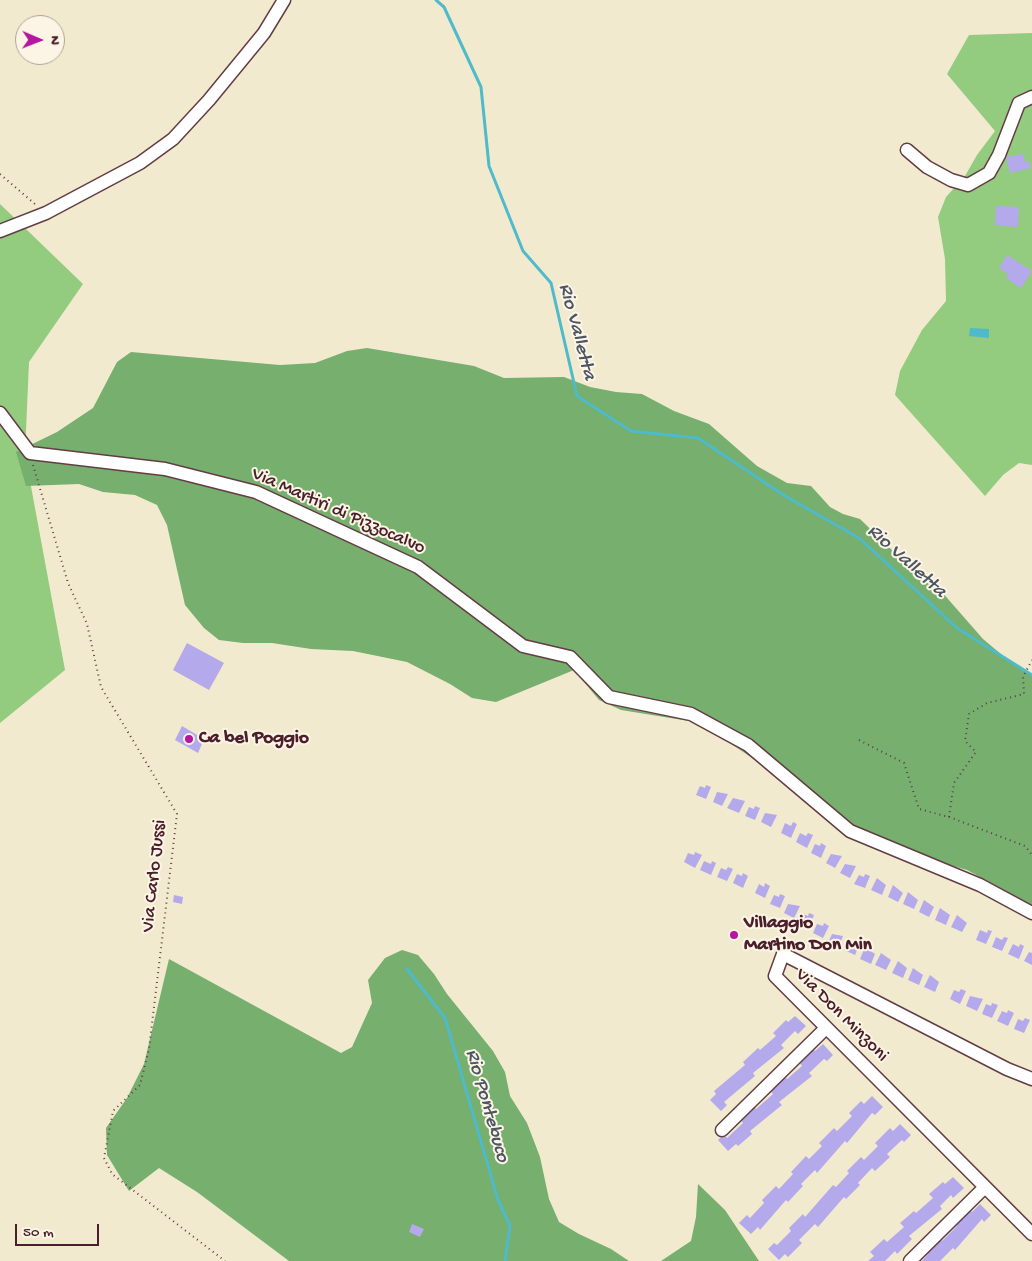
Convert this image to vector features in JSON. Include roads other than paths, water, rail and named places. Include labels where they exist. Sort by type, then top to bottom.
[{"type":"street","points":[[0,231],[46,213],[140,163],[173,139],[209,100],[264,33],[284,0]]},
{"type":"street","points":[[907,150],[927,167],[951,180],[968,185],[989,172],[999,155],[1019,103],[1032,97]]},
{"type":"street","name":"Via Martiri di Pizzocalvo","points":[[0,413],[30,453],[165,469],[256,492],[418,567],[523,646],[570,656],[609,697],[691,714],[748,745],[850,831],[980,885],[1032,913]]},
{"type":"street","name":"Via Don Minzoni","points":[[1032,1079],[1007,1069],[783,954],[774,976],[1032,1234]]},
{"type":"street","points":[[722,1130],[826,1028]]},
{"type":"street","points":[[910,1261],[985,1187]]},
{"type":"water","points":[[970,328],[989,329],[989,338],[969,336]]},
{"type":"waterway","name":"Rio Valletta","points":[[436,0],[444,7],[481,87],[489,166],[523,251],[551,283],[577,396],[631,431],[698,438],[785,496],[859,538],[957,628],[1032,675]]},
{"type":"waterway","name":"Rio Pontebuco","points":[[407,969],[445,1018],[498,1200],[510,1226],[505,1261]]},
{"type":"place","name":"Ca bel Poggio","points":[[189,739]]},
{"type":"place","name":"Villaggio Martino Don Min","points":[[734,935]]}]
